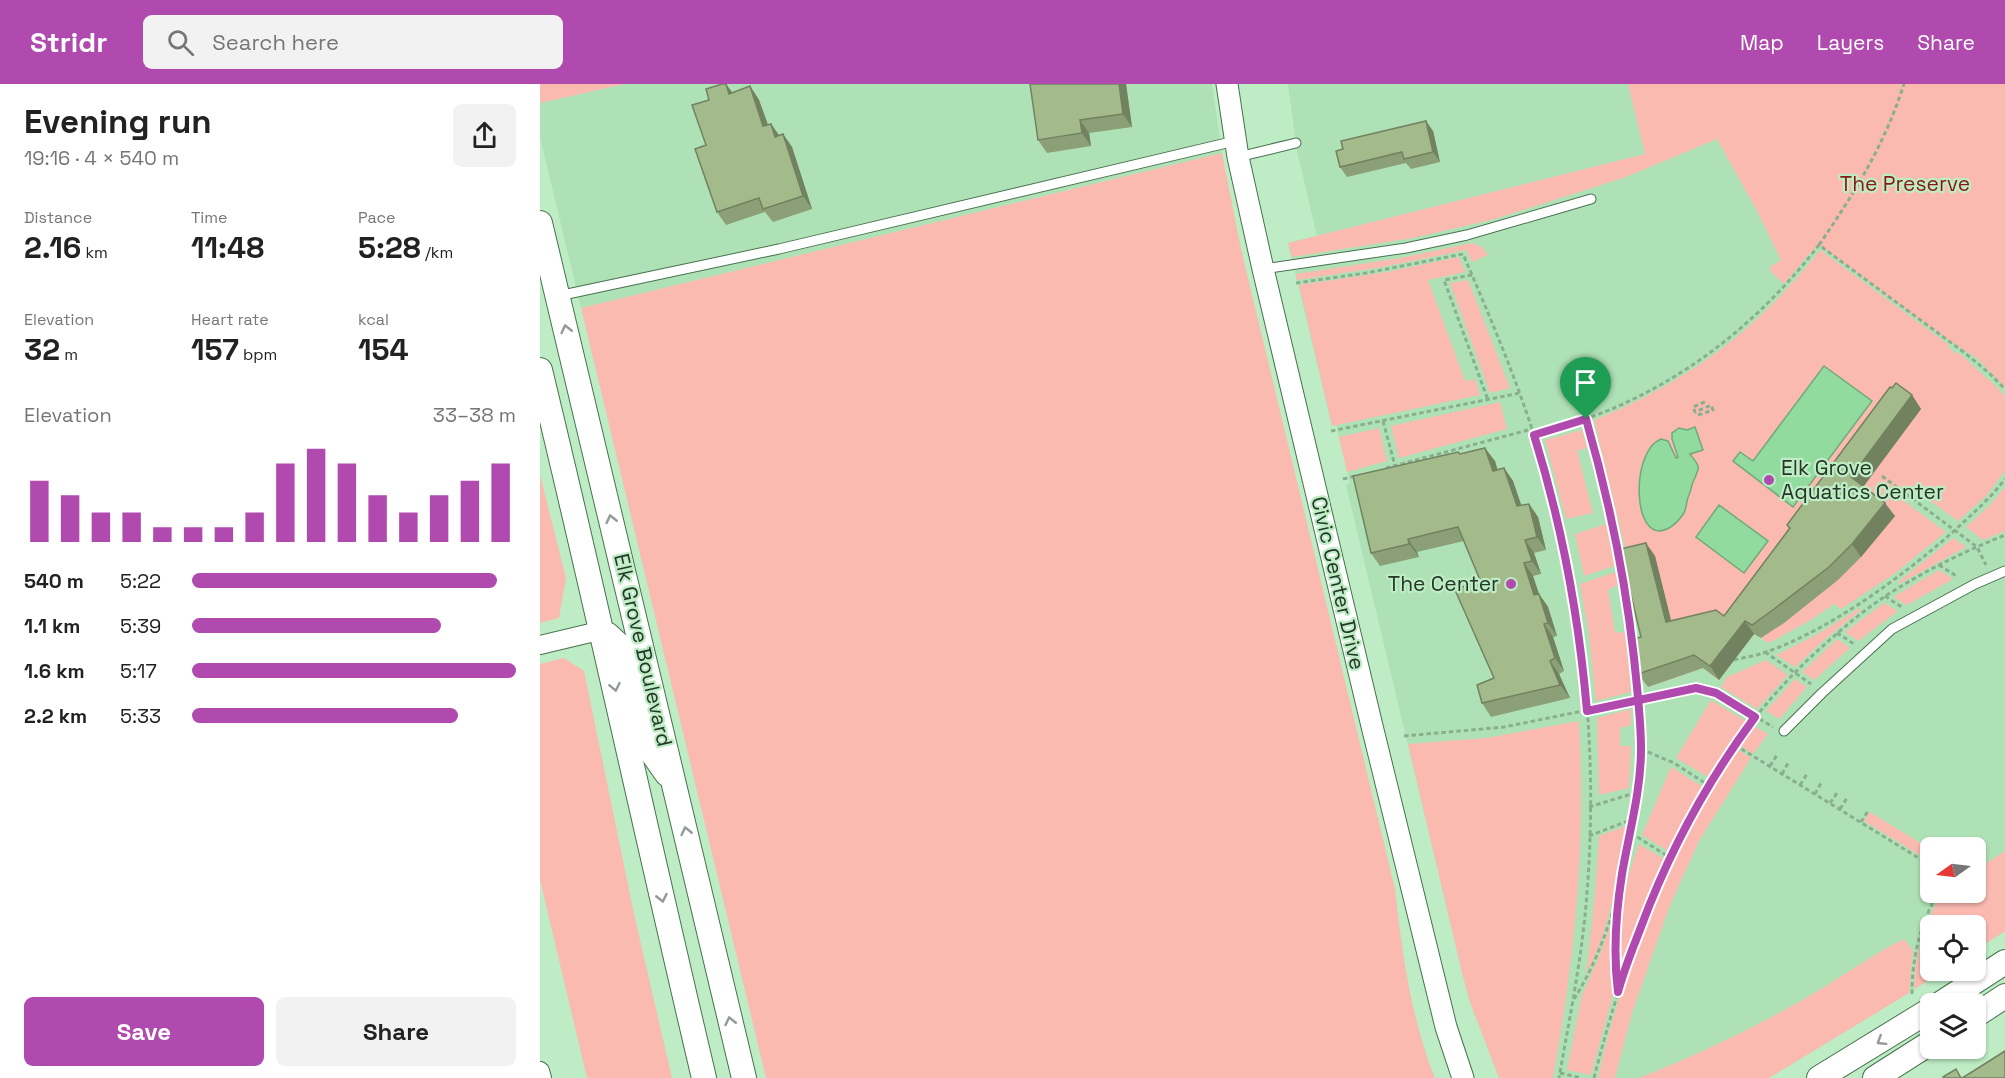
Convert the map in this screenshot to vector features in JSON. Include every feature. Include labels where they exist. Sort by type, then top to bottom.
[{"type":"main road","name":"Elk Grove Boulevard","points":[[540,223],[744,1078]]},
{"type":"main road","name":"Elk Grove Boulevard","points":[[540,370],[603,630],[660,894],[704,1078]]},
{"type":"main road","points":[[552,417],[563,430],[575,451],[610,594],[635,617]]},
{"type":"main road","points":[[603,630],[621,648],[630,669],[648,747],[674,783]]},
{"type":"main road","points":[[1957,993],[2005,963]]},
{"type":"main road","points":[[1986,1008],[2005,996]]},
{"type":"main road","points":[[1820,1078],[1920,1016]]},
{"type":"main road","points":[[1875,1078],[1920,1049]]},
{"type":"street","name":"Civic Center Drive","points":[[1227,84],[1237,149],[1263,269],[1443,1016],[1463,1078]]},
{"type":"street","points":[[540,645],[603,630]]},
{"type":"street","points":[[540,1071],[542,1078]]},
{"type":"lane","points":[[558,296],[1237,149],[1296,142]]},
{"type":"lane","points":[[1263,269],[1364,256],[1457,237],[1591,199]]},
{"type":"lane","points":[[1784,731],[1892,630],[1975,584],[2005,572]]},
{"type":"path","points":[[1534,435],[1586,419],[1656,387],[1710,353],[1749,322],[1772,300],[1819,245],[1859,186],[1874,158],[1904,84]]},
{"type":"path","points":[[1819,245],[1965,352],[2004,388]]},
{"type":"path","points":[[1296,283],[1366,273],[1463,254],[1498,336],[1534,435],[1546,474],[1570,578],[1589,738],[1589,836],[1584,926],[1559,1078]]},
{"type":"path","points":[[1472,275],[1444,280],[1488,400]]},
{"type":"path","points":[[1331,431],[1520,393]]},
{"type":"path","points":[[1698,415],[1713,410],[1711,405],[1695,412],[1693,407],[1707,401]]},
{"type":"path","points":[[1573,1000],[1586,980],[1596,957],[1622,874],[1638,792],[1641,749],[1639,700],[1625,586],[1605,490],[1586,419]]},
{"type":"path","points":[[1383,420],[1395,466]]},
{"type":"path","points":[[1384,469],[1532,429]]},
{"type":"path","points":[[1342,479],[1363,474]]},
{"type":"path","points":[[1882,476],[1977,547],[1986,565]]},
{"type":"path","points":[[1734,660],[1765,652],[1811,631],[1872,594],[1921,558],[1955,529],[1980,507],[2005,478]]},
{"type":"path","points":[[1594,1078],[1618,992],[1638,933],[1669,858],[1708,785],[1755,717],[1794,674],[1837,633],[1878,601],[1939,565],[2005,535]]},
{"type":"path","points":[[1939,565],[1958,577]]},
{"type":"path","points":[[1872,594],[1878,601]]},
{"type":"path","points":[[1885,596],[1903,608]]},
{"type":"path","points":[[1837,633],[1854,644]]},
{"type":"path","points":[[1765,652],[1810,684]]},
{"type":"path","points":[[1404,736],[1504,727],[1696,688],[1716,693],[1773,727]]},
{"type":"path","points":[[1735,745],[1920,859]]},
{"type":"path","points":[[1641,749],[1674,763],[1708,785]]},
{"type":"path","points":[[1770,766],[1777,755]]},
{"type":"path","points":[[1782,774],[1788,763]]},
{"type":"path","points":[[1800,785],[1807,774]]},
{"type":"path","points":[[1815,794],[1821,783]]},
{"type":"path","points":[[1589,807],[1638,792]]},
{"type":"path","points":[[1830,803],[1837,793]]},
{"type":"path","points":[[1840,809],[1847,798]]},
{"type":"path","points":[[1861,822],[1868,812]]},
{"type":"path","points":[[1589,836],[1633,819]]},
{"type":"path","points":[[1631,833],[1669,858]]},
{"type":"path","points":[[1618,992],[1616,936],[1622,874]]},
{"type":"path","points":[[1912,994],[1912,973],[1916,952],[1934,903]]},
{"type":"path","points":[[1560,1073],[1581,1078]]},
{"type":"shaded area","points":[[625,84],[1212,84],[1222,153],[581,308],[540,137],[540,103]]},
{"type":"shaded area","points":[[1288,84],[2005,84],[2005,931],[1986,943],[1986,915],[1920,915],[1920,981],[1928,981],[1769,1078],[1499,1078],[1470,1002],[1457,951],[1346,485],[1350,483],[1336,425],[1332,426],[1288,243],[1317,236],[1297,151]]},
{"type":"shaded area","points":[[1824,366],[1872,401],[1793,507],[1733,461],[1740,452],[1753,461]]},
{"type":"shaded area","points":[[1695,427],[1703,450],[1690,454],[1698,465],[1698,470],[1685,511],[1672,526],[1655,530],[1647,523],[1639,494],[1644,460],[1651,447],[1661,439],[1668,441],[1676,458],[1678,457],[1672,433],[1679,428],[1687,430]]},
{"type":"shaded area","points":[[1719,505],[1768,541],[1744,573],[1696,537]]},
{"type":"green space","points":[[540,84],[625,84],[540,103]]},
{"type":"green space","name":"The Preserve","points":[[1628,84],[2005,84],[2005,387],[1978,359],[1932,329],[1819,245],[1784,284],[1771,272],[1770,267],[1781,260],[1717,139],[1626,177],[1495,219],[1413,238],[1292,257],[1288,243],[1645,154]]},
{"type":"green space","points":[[1222,153],[1241,249],[1395,889],[1404,961],[1414,1009],[1435,1078],[766,1078],[581,308]]},
{"type":"green space","points":[[1472,243],[1482,247],[1488,255],[1472,262],[1466,250],[1383,267],[1297,280],[1296,274],[1400,258]]},
{"type":"green space","name":"Elk Grove Aquatics Center","points":[[1820,250],[1949,345],[1948,347],[1956,354],[1958,352],[2000,390],[2005,397],[2005,471],[1986,496],[1958,521],[1911,487],[1905,502],[1946,532],[1894,574],[1841,609],[1834,604],[1769,643],[1759,637],[1762,632],[1758,629],[1719,680],[1703,668],[1648,687],[1639,653],[1650,650],[1594,420],[1660,388],[1719,351],[1771,305]]},
{"type":"green space","points":[[1459,257],[1465,272],[1428,280],[1465,381],[1475,379],[1480,395],[1332,426],[1299,285],[1387,272]]},
{"type":"green space","points":[[1468,280],[1510,388],[1490,393],[1450,283]]},
{"type":"green space","points":[[1500,402],[1507,429],[1399,458],[1391,426]]},
{"type":"green space","points":[[1379,428],[1387,461],[1347,472],[1339,437]]},
{"type":"green space","points":[[1582,430],[1587,448],[1577,451],[1593,513],[1566,519],[1545,440]]},
{"type":"green space","points":[[540,475],[566,578],[559,618],[540,623]]},
{"type":"green space","points":[[2005,487],[2005,531],[1983,540],[1966,527],[1991,504]]},
{"type":"green space","points":[[1606,524],[1614,566],[1584,576],[1575,534]]},
{"type":"green space","points":[[1953,538],[1966,547],[1899,584],[1898,582]]},
{"type":"green space","points":[[1939,570],[1953,579],[1907,605],[1893,597]]},
{"type":"green space","points":[[1615,572],[1618,585],[1608,590],[1615,633],[1625,632],[1631,692],[1596,701],[1589,634],[1580,584]]},
{"type":"green space","points":[[1884,603],[1898,611],[1858,641],[1845,632]]},
{"type":"green space","points":[[1860,608],[1861,610],[1795,667],[1776,655],[1816,635]]},
{"type":"green space","points":[[1837,639],[1850,648],[1814,680],[1802,672]]},
{"type":"green space","points":[[564,658],[584,671],[634,914],[672,1078],[587,1078],[540,880],[540,664]]},
{"type":"green space","points":[[1766,660],[1788,675],[1757,709],[1721,687],[1727,677]]},
{"type":"green space","points":[[1795,679],[1807,687],[1779,719],[1766,711]]},
{"type":"green space","points":[[1711,700],[1747,722],[1708,777],[1676,758]]},
{"type":"green space","points":[[1631,709],[1631,725],[1620,728],[1620,746],[1631,746],[1629,788],[1599,795],[1597,718]]},
{"type":"green space","points":[[1579,721],[1581,812],[1577,901],[1561,1033],[1553,1078],[1499,1078],[1463,977],[1408,744],[1486,738]]},
{"type":"green space","points":[[1754,726],[1768,734],[1753,754],[1739,745]]},
{"type":"green space","points":[[1737,749],[1751,758],[1699,841],[1670,905],[1632,1013],[1615,1078],[1598,1078],[1621,991],[1652,907],[1691,826]]},
{"type":"green space","points":[[1671,767],[1703,787],[1668,851],[1642,835]]},
{"type":"green space","points":[[1870,812],[1920,843],[1920,855],[1864,821]]},
{"type":"green space","points":[[1625,826],[1620,863],[1607,923],[1594,960],[1586,975],[1599,836]]},
{"type":"green space","points":[[1639,844],[1664,859],[1619,976],[1618,927],[1629,875]]},
{"type":"green space","points":[[2005,851],[2005,931],[1986,943],[1986,915],[1930,915],[1937,903],[1986,903],[1986,863]]},
{"type":"green space","points":[[1617,906],[1613,943],[1614,991],[1591,1075],[1567,1070],[1582,995],[1599,957]]},
{"type":"green space","points":[[1904,939],[1913,951],[1909,993],[1769,1078],[1639,1078],[1755,1026]]},
{"type":"green space","points":[[1920,947],[1920,981],[1927,981],[1914,989]]},
{"type":"building","points":[[726,84],[729,94],[750,86],[763,126],[771,124],[775,137],[783,134],[803,196],[763,209],[759,198],[717,212],[695,149],[706,145],[692,105],[709,100],[706,89]]},
{"type":"building","points":[[1030,84],[1119,84],[1123,114],[1080,120],[1082,133],[1038,140]]},
{"type":"building","points":[[1426,121],[1433,152],[1404,159],[1402,152],[1340,167],[1336,151],[1343,149],[1341,141]]},
{"type":"building","points":[[1896,383],[1912,395],[1851,477],[1885,503],[1852,544],[1829,567],[1752,625],[1745,621],[1710,666],[1694,655],[1638,674],[1630,640],[1641,637],[1620,549],[1646,543],[1666,622],[1716,610],[1724,616],[1790,528],[1787,525],[1890,387],[1892,388]]},
{"type":"building","name":"The Center","points":[[1485,448],[1493,471],[1504,468],[1517,506],[1529,504],[1537,537],[1525,540],[1532,561],[1524,563],[1534,595],[1539,594],[1548,623],[1544,624],[1555,658],[1550,661],[1560,685],[1482,703],[1477,685],[1494,678],[1455,590],[1480,580],[1458,527],[1408,539],[1409,544],[1371,553],[1353,476]]},
{"type":"building","points":[[2005,1051],[2005,1078],[1962,1078],[1975,1070]]},
{"type":"building","points":[[1956,1069],[1961,1078],[1943,1077]]},
{"type":"place","name":"Elk Grove Aquatics Center","points":[[1769,480]]},
{"type":"place","name":"The Center","points":[[1511,584]]},
{"type":"route","points":[[1586,419],[1534,435],[1546,474],[1570,578],[1587,711],[1639,700],[1696,688],[1716,693],[1755,717],[1712,778],[1681,833],[1650,902],[1618,992],[1616,936],[1622,874],[1638,792],[1641,749],[1639,700],[1627,597],[1617,543],[1586,419]]}]
